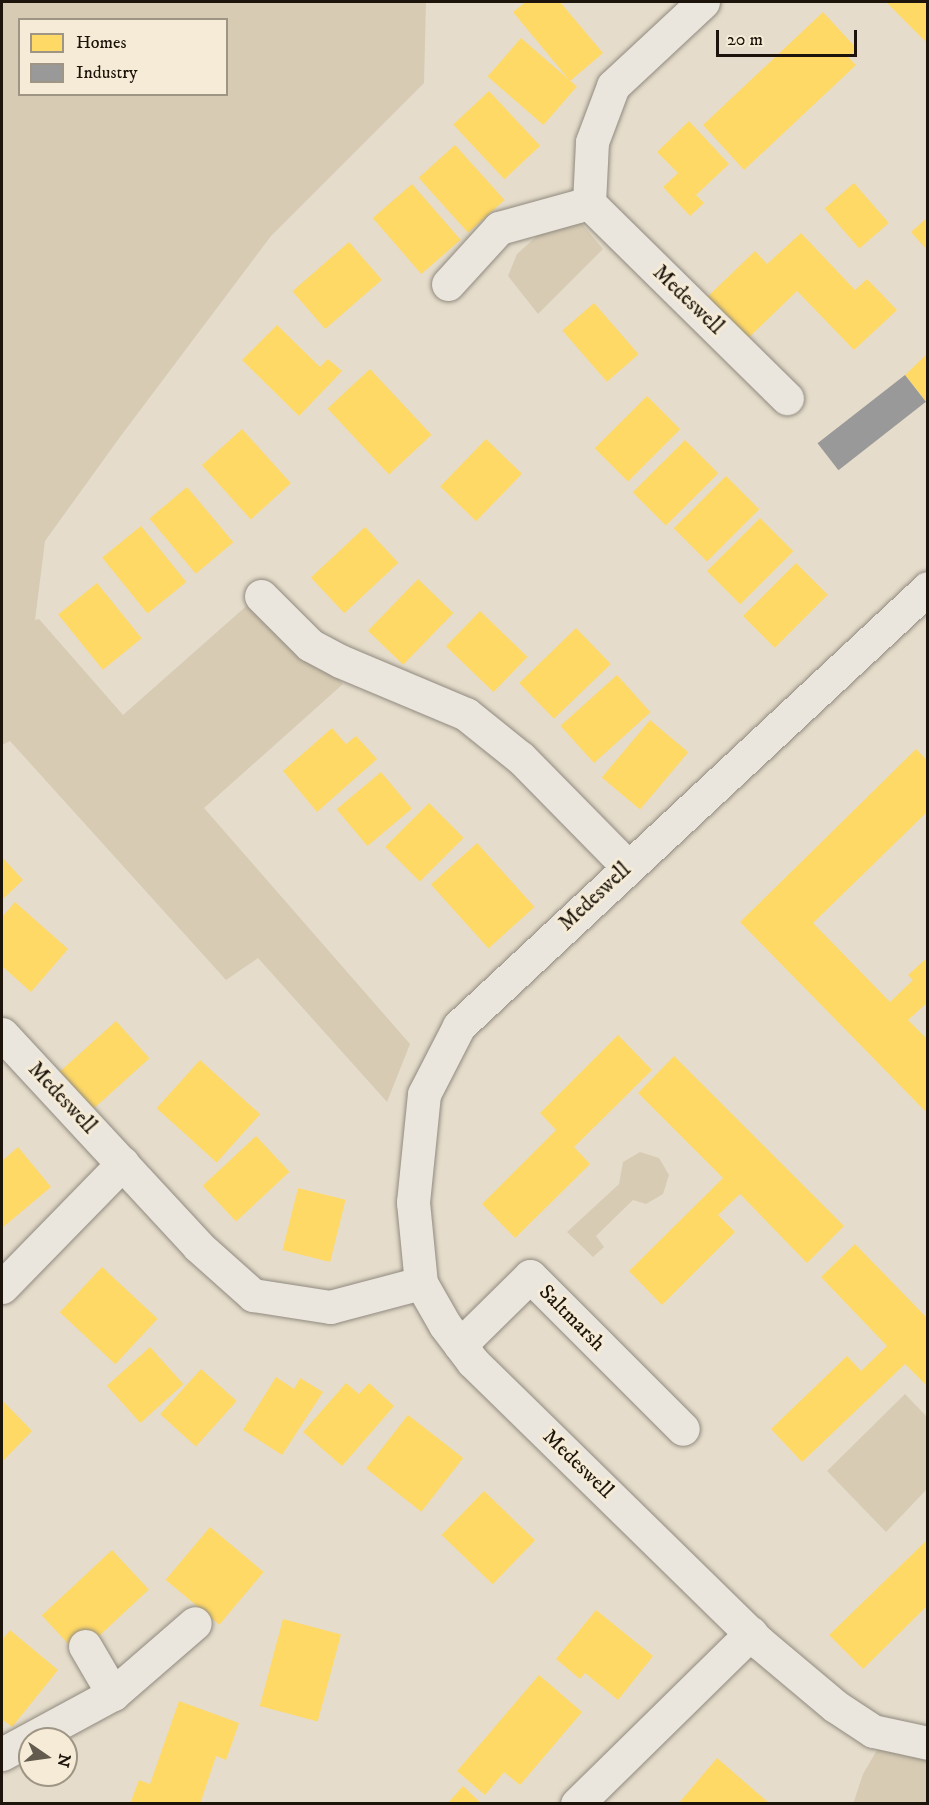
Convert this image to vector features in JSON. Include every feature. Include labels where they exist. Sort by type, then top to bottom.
[{"type":"street","points":[[448,284],[499,228],[589,203],[592,142],[613,86],[703,2]]},
{"type":"street","name":"Medeswell","points":[[589,203],[787,398]]},
{"type":"street","name":"Medeswell","points":[[927,588],[459,1026],[439,1058],[424,1094],[413,1202],[421,1283],[472,1362],[751,1632],[836,1706],[863,1725],[927,1743]]},
{"type":"street","points":[[261,596],[310,645],[340,661],[466,714],[521,758],[628,867]]},
{"type":"street","name":"Medeswell","points":[[2,1034],[198,1246],[253,1295],[330,1307],[421,1283]]},
{"type":"street","points":[[2,1287],[123,1163]]},
{"type":"street","name":"Saltmarsh","points":[[460,1345],[530,1276],[683,1429]]},
{"type":"street","points":[[2,1754],[113,1694],[195,1623]]},
{"type":"street","points":[[577,1803],[751,1632]]},
{"type":"street","points":[[85,1646],[113,1694]]},
{"type":"shaded area","points":[[2,2],[426,2],[424,83],[271,236],[120,437],[45,541],[35,620],[39,619],[123,715],[260,594],[343,684],[204,808],[410,1044],[387,1102],[258,958],[226,980],[10,741],[2,745]]},
{"type":"shaded area","points":[[581,223],[603,249],[538,314],[508,276],[517,254],[538,235]]},
{"type":"shaded area","points":[[640,1152],[659,1158],[669,1175],[663,1194],[646,1204],[633,1200],[596,1236],[604,1247],[593,1257],[567,1232],[619,1184],[623,1162]]},
{"type":"shaded area","points":[[905,1394],[927,1417],[927,1489],[886,1532],[827,1471]]},
{"type":"shaded area","points":[[880,1745],[927,1751],[927,1803],[853,1804],[863,1774]]},
{"type":"building: Homes","points":[[526,2],[560,2],[603,53],[570,81],[513,12]]},
{"type":"building: Homes","points":[[886,2],[928,2],[928,44]]},
{"type":"building: Homes","points":[[823,12],[857,49],[848,57],[856,65],[744,170],[703,125]]},
{"type":"building: Homes","points":[[521,38],[577,87],[543,125],[488,76]]},
{"type":"building: Homes","points":[[489,91],[540,146],[504,179],[453,124]]},
{"type":"building: Homes","points":[[689,121],[729,164],[696,195],[704,203],[690,216],[663,187],[678,173],[657,152]]},
{"type":"building: Homes","points":[[455,145],[505,200],[468,233],[419,178]]},
{"type":"building: Homes","points":[[854,183],[889,223],[859,249],[825,209]]},
{"type":"building: Homes","points":[[412,184],[461,240],[421,274],[373,218]]},
{"type":"building: Homes","points":[[928,217],[928,251],[911,232]]},
{"type":"building: Homes","points":[[801,233],[855,290],[867,279],[897,310],[854,350],[797,291],[742,344],[702,302],[755,251],[767,264]]},
{"type":"building: Homes","points":[[349,242],[382,280],[325,329],[292,291]]},
{"type":"building: Homes","points":[[594,303],[639,354],[607,382],[562,331]]},
{"type":"building: Homes","points":[[277,325],[320,367],[328,359],[342,371],[299,416],[242,360]]},
{"type":"building: Homes","points":[[928,353],[928,404],[905,375]]},
{"type":"building: Homes","points":[[370,369],[431,435],[389,474],[328,409]]},
{"type":"building: Homes","points":[[647,396],[680,429],[628,482],[595,448]]},
{"type":"building: Homes","points":[[242,429],[291,483],[251,519],[202,465]]},
{"type":"building: Homes","points":[[486,439],[522,474],[476,521],[440,486]]},
{"type":"building: Homes","points":[[685,440],[718,473],[666,526],[633,492]]},
{"type":"building: Homes","points":[[726,476],[759,509],[707,562],[674,528]]},
{"type":"building: Homes","points":[[187,487],[233,542],[196,574],[149,518]]},
{"type":"building: Homes","points":[[760,518],[793,551],[740,604],[707,571]]},
{"type":"building: Homes","points":[[141,526],[186,582],[147,613],[102,557]]},
{"type":"building: Homes","points":[[365,527],[398,563],[344,613],[311,577]]},
{"type":"building: Homes","points":[[796,563],[828,595],[775,648],[743,616]]},
{"type":"building: Homes","points":[[418,579],[453,613],[403,665],[368,631]]},
{"type":"building: Homes","points":[[97,583],[142,638],[103,670],[58,614]]},
{"type":"building: Homes","points":[[480,611],[527,657],[493,692],[446,646]]},
{"type":"building: Homes","points":[[576,628],[611,664],[554,719],[519,683]]},
{"type":"building: Homes","points":[[617,675],[650,712],[594,763],[561,726]]},
{"type":"building: Homes","points":[[650,720],[688,752],[640,810],[602,777]]},
{"type":"building: Homes","points":[[332,728],[346,744],[356,736],[377,759],[317,812],[283,771]]},
{"type":"building: Homes","points":[[916,749],[928,761],[928,811],[813,923],[890,1002],[913,980],[908,975],[928,957],[928,1002],[908,1020],[928,1040],[928,1114],[740,922]]},
{"type":"building: Homes","points":[[381,772],[412,809],[367,846],[337,809]]},
{"type":"building: Homes","points":[[429,803],[464,838],[420,881],[385,847]]},
{"type":"building: Homes","points":[[477,843],[535,907],[488,948],[431,884]]},
{"type":"building: Homes","points":[[2,857],[23,880],[2,900]]},
{"type":"building: Homes","points":[[15,902],[68,949],[31,992],[2,966],[2,917]]},
{"type":"building: Homes","points":[[116,1021],[149,1058],[90,1112],[57,1075]]},
{"type":"building: Homes","points":[[618,1035],[652,1070],[574,1147],[590,1164],[515,1238],[482,1204],[556,1130],[540,1113]]},
{"type":"building: Homes","points":[[674,1056],[844,1226],[807,1263],[740,1194],[718,1215],[735,1232],[662,1305],[629,1271],[723,1178],[638,1093]]},
{"type":"building: Homes","points":[[200,1060],[260,1114],[217,1163],[157,1108]]},
{"type":"building: Homes","points":[[256,1136],[289,1172],[236,1222],[203,1186]]},
{"type":"building: Homes","points":[[18,1147],[51,1187],[2,1228],[2,1161]]},
{"type":"building: Homes","points":[[298,1188],[346,1200],[330,1262],[283,1250]]},
{"type":"building: Homes","points":[[855,1244],[928,1319],[928,1387],[905,1364],[802,1462],[771,1429],[847,1356],[861,1371],[887,1346],[821,1277]]},
{"type":"building: Homes","points":[[102,1267],[158,1319],[115,1364],[60,1312]]},
{"type":"building: Homes","points":[[150,1347],[183,1384],[140,1423],[107,1386]]},
{"type":"building: Homes","points":[[201,1369],[237,1401],[196,1446],[160,1414]]},
{"type":"building: Homes","points":[[276,1377],[294,1389],[300,1378],[323,1392],[282,1455],[243,1430]]},
{"type":"building: Homes","points":[[346,1383],[359,1394],[369,1383],[394,1406],[342,1466],[303,1432]]},
{"type":"building: Homes","points":[[2,1400],[32,1431],[2,1462]]},
{"type":"building: Homes","points":[[408,1415],[463,1458],[421,1512],[366,1469]]},
{"type":"building: Homes","points":[[484,1491],[535,1540],[493,1584],[442,1535]]},
{"type":"building: Homes","points":[[210,1527],[264,1572],[219,1625],[166,1580]]},
{"type":"building: Homes","points":[[928,1539],[928,1605],[863,1669],[829,1635]]},
{"type":"building: Homes","points":[[112,1550],[149,1589],[79,1655],[42,1615]]},
{"type":"building: Homes","points":[[596,1610],[653,1656],[618,1700],[585,1673],[580,1679],[556,1659]]},
{"type":"building: Homes","points":[[283,1619],[341,1635],[318,1721],[260,1706]]},
{"type":"building: Homes","points":[[10,1630],[58,1670],[12,1727],[2,1719],[2,1640]]},
{"type":"building: Homes","points":[[539,1675],[582,1712],[520,1785],[504,1772],[485,1795],[457,1771]]},
{"type":"building: Homes","points":[[179,1701],[239,1723],[226,1760],[216,1756],[200,1804],[130,1804],[139,1780],[150,1784]]},
{"type":"building: Homes","points":[[717,1758],[770,1804],[678,1804]]},
{"type":"building: Homes","points":[[463,1786],[482,1804],[447,1804]]},
{"type":"building: Industry","points":[[905,375],[926,402],[838,470],[818,443]]}]
